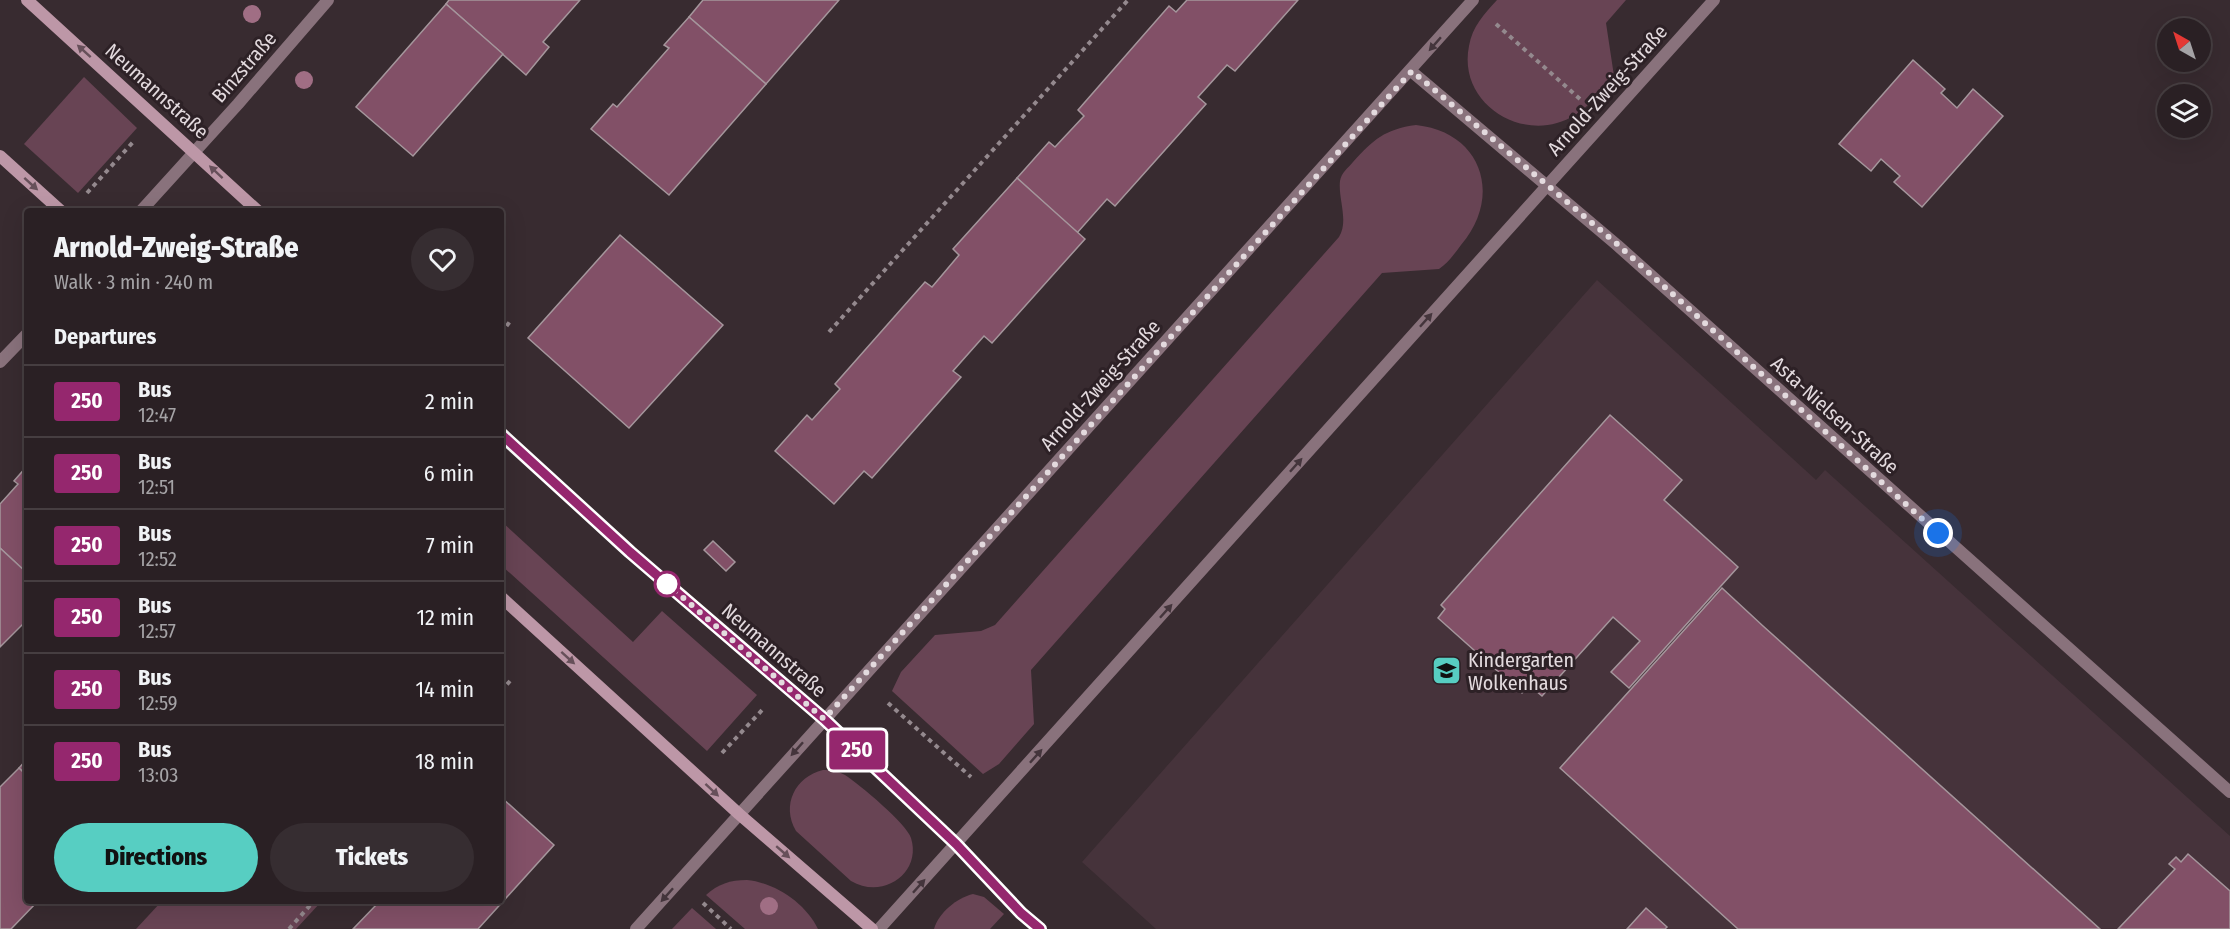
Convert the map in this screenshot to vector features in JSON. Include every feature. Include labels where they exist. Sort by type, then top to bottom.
[{"type":"street","name":"Neumannstraße","points":[[27,0],[255,208]]},
{"type":"street","name":"Binzstraße","points":[[144,208],[328,0]]},
{"type":"street","name":"Arnold-Zweig-Straße","points":[[636,929],[1412,71],[1473,0]]},
{"type":"street","name":"Arnold-Zweig-Straße","points":[[879,929],[1714,0]]},
{"type":"street","name":"Asta-Nielsen-Straße","points":[[1412,71],[1617,244],[2230,792]]},
{"type":"street","points":[[0,156],[58,208]]},
{"type":"street","points":[[0,362],[24,337]]},
{"type":"street","name":"Neumannstraße","points":[[504,437],[630,552],[824,719],[956,844],[1021,913],[1040,929]]},
{"type":"street","points":[[504,600],[739,814],[872,929]]},
{"type":"path","points":[[829,332],[1128,0]]},
{"type":"path","points":[[1493,21],[1587,106]]},
{"type":"path","points":[[81,198],[135,140]]},
{"type":"path","points":[[504,329],[512,319]]},
{"type":"path","points":[[504,688],[510,681]]},
{"type":"path","points":[[888,702],[971,777]]},
{"type":"path","points":[[718,758],[766,705]]},
{"type":"path","points":[[699,901],[731,929]]},
{"type":"path","points":[[289,929],[311,904]]},
{"type":"shaded area","points":[[1497,0],[1626,0],[1606,23],[1614,76],[1586,107],[1575,115],[1556,123],[1536,126],[1517,122],[1499,114],[1484,102],[1474,86],[1468,67],[1469,46],[1473,33],[1483,16]]},
{"type":"shaded area","points":[[84,77],[137,128],[78,193],[24,144]]},
{"type":"shaded area","points":[[1416,125],[1439,130],[1457,140],[1470,153],[1479,169],[1483,187],[1481,207],[1474,226],[1454,255],[1439,269],[1382,273],[1031,670],[1034,724],[999,764],[983,774],[892,691],[901,672],[935,635],[981,631],[995,625],[1339,237],[1343,224],[1340,181],[1345,171],[1380,137],[1396,129]]},
{"type":"shaded area","points":[[1597,280],[1816,480],[1825,470],[2230,836],[2230,929],[1156,929],[1082,862]]},
{"type":"shaded area","points":[[504,524],[633,642],[662,611],[757,695],[707,751],[504,568]]},
{"type":"shaded area","points":[[823,770],[840,773],[852,780],[882,805],[908,832],[913,851],[911,862],[897,880],[875,887],[863,886],[851,881],[796,831],[790,811],[793,793],[805,779]]},
{"type":"shaded area","points":[[747,880],[768,885],[788,896],[806,911],[818,929],[745,929],[706,895],[725,883]]},
{"type":"shaded area","points":[[973,894],[984,897],[1004,914],[990,929],[934,929],[940,917],[949,907]]},
{"type":"shaded area","points":[[159,904],[319,904],[296,929],[136,929]]},
{"type":"shaded area","points":[[692,908],[716,929],[672,929]]},
{"type":"building","points":[[449,0],[580,0],[543,42],[549,47],[526,75],[446,4]]},
{"type":"building","points":[[703,0],[839,0],[766,84],[689,17]]},
{"type":"building","points":[[1187,0],[1298,0],[1235,71],[1227,65],[1198,97],[1206,104],[1115,206],[1107,199],[1077,233],[1017,178],[1049,142],[1055,147],[1084,116],[1078,110],[1169,6],[1176,12]]},
{"type":"building","points":[[446,4],[503,54],[413,156],[356,107]]},
{"type":"building","points":[[689,17],[766,84],[669,195],[591,129],[613,104],[617,107],[669,48],[664,45]]},
{"type":"building","points":[[1913,60],[1945,89],[1941,93],[1957,108],[1973,89],[2003,116],[1922,207],[1894,182],[1900,176],[1881,159],[1871,171],[1839,144]]},
{"type":"building","points":[[1017,178],[1085,239],[992,343],[984,336],[953,371],[961,377],[872,478],[864,471],[834,504],[775,451],[807,415],[812,420],[840,389],[835,384],[925,282],[932,287],[959,255],[953,249]]},
{"type":"building","points":[[620,235],[723,325],[629,428],[528,338]]},
{"type":"building","points":[[1610,415],[1682,480],[1664,500],[1738,567],[1629,688],[1611,672],[1640,641],[1613,617],[1542,696],[1529,685],[1522,693],[1438,618],[1445,609],[1441,605]]},
{"type":"building","points":[[24,469],[24,570],[0,548],[0,504],[18,484],[14,481]]},
{"type":"building","points":[[713,541],[735,562],[726,571],[704,550]]},
{"type":"building","points":[[0,548],[24,570],[24,623],[0,647]]},
{"type":"building","points":[[1722,588],[2100,929],[1738,929],[1560,768]]},
{"type":"building","points":[[24,762],[24,773],[19,768]]},
{"type":"building","points":[[19,768],[24,773],[24,904],[35,904],[11,929],[0,929],[0,787]]},
{"type":"building","points":[[504,800],[554,845],[504,900]]},
{"type":"building","points":[[2188,854],[2230,891],[2230,929],[2118,929],[2175,869],[2169,864],[2176,857],[2181,862]]},
{"type":"building","points":[[377,904],[501,904],[478,929],[353,929]]},
{"type":"building","points":[[1646,908],[1667,927],[1665,929],[1627,929]]},
{"type":"bus line","name":"250","points":[[504,437],[630,552],[824,719],[956,844],[1021,913],[1040,929]]},
{"type":"place","name":"Kindergarten Wolkenhaus","points":[[1447,671]]},
{"type":"route","points":[[667,584],[824,719],[1412,71],[1617,244],[1938,533]]}]
